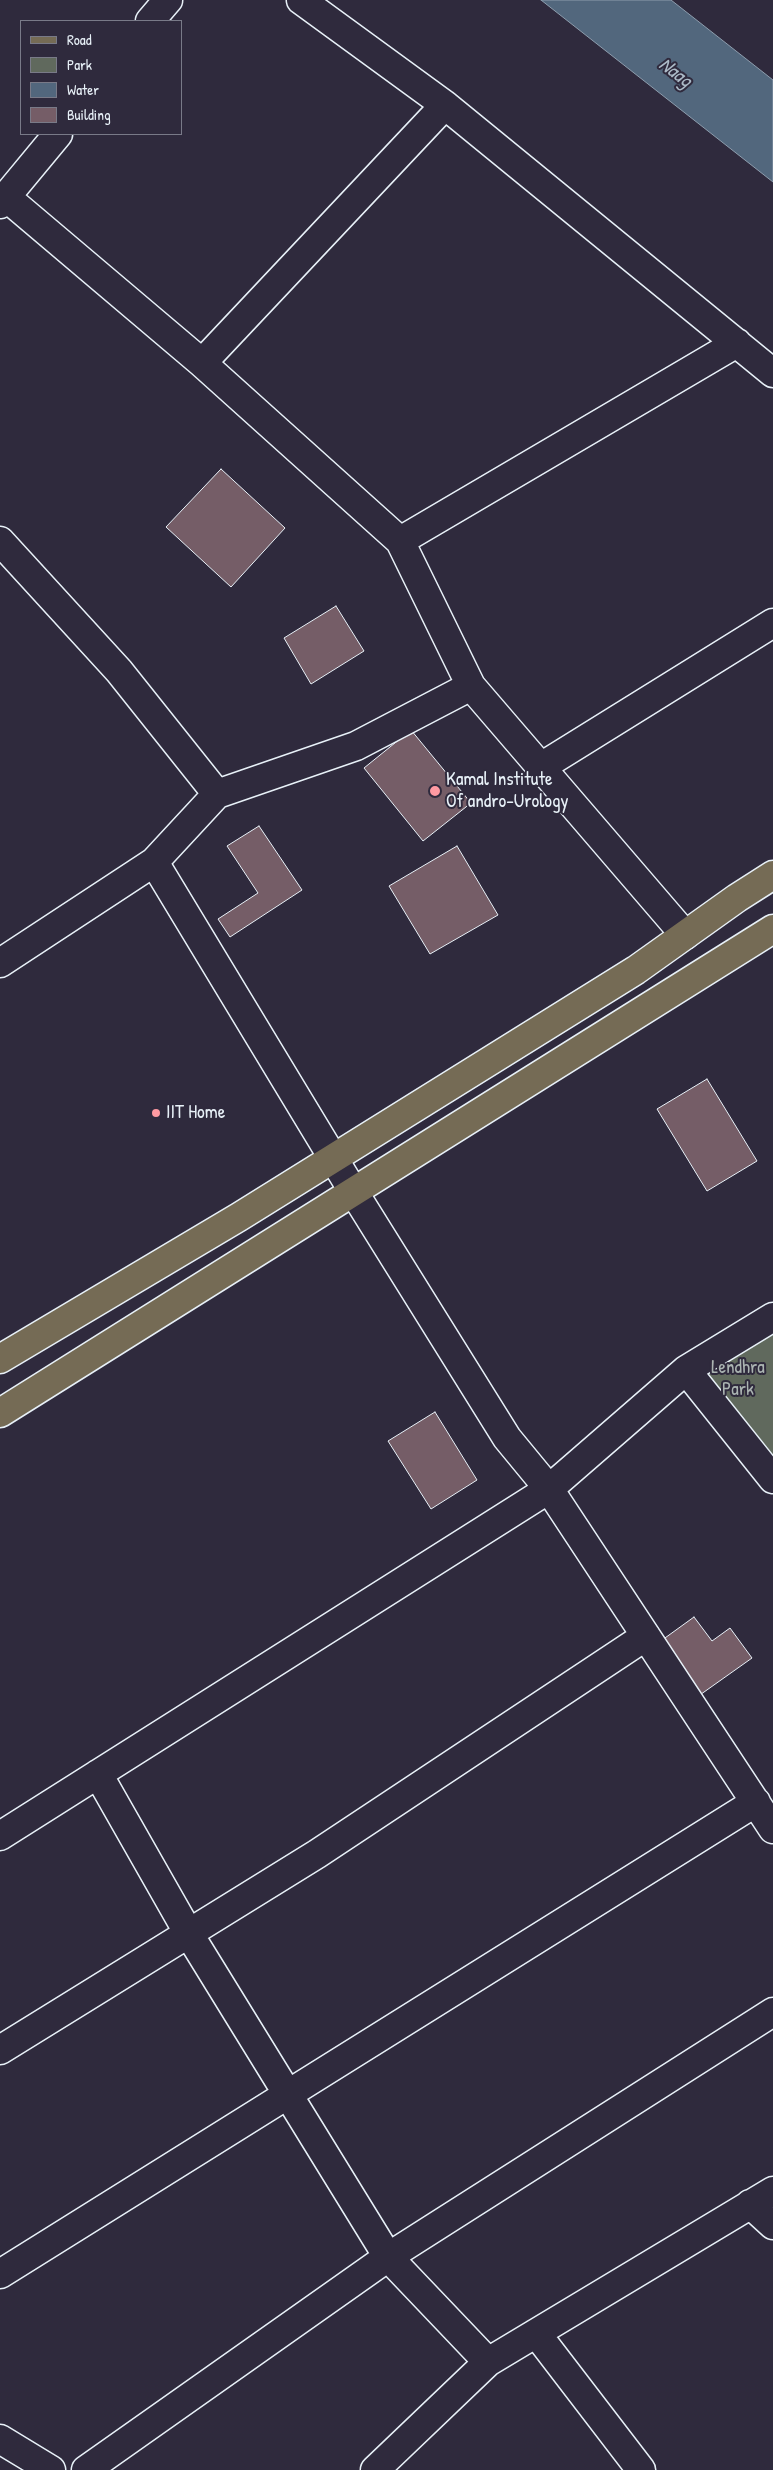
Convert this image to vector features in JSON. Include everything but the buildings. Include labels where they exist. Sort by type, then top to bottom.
[{"type":"main road","points":[[0,1359],[335,1158],[636,970],[773,876]]},
{"type":"main road","points":[[0,1413],[773,930]]},
{"type":"street","points":[[151,20],[168,0]]},
{"type":"street","points":[[301,0],[444,105],[773,373]]},
{"type":"street","points":[[202,363],[444,105]]},
{"type":"street","points":[[57,135],[3,200],[202,363],[400,541],[471,686],[686,935]]},
{"type":"street","points":[[400,541],[737,343]]},
{"type":"street","points":[[0,541],[119,671],[217,794]]},
{"type":"street","points":[[541,767],[773,622]]},
{"type":"street","points":[[0,963],[154,862],[217,794],[356,746],[471,686]]},
{"type":"street","points":[[154,862],[335,1158],[353,1191],[507,1438],[549,1489],[773,1829]]},
{"type":"street","points":[[0,1836],[549,1489],[686,1370],[773,1317]]},
{"type":"street","points":[[686,1370],[773,1479]]},
{"type":"street","points":[[0,2050],[325,1848],[646,1636]]},
{"type":"street","points":[[98,1774],[189,1934],[388,2257],[488,2362]]},
{"type":"street","points":[[0,2274],[756,1802]]},
{"type":"street","points":[[86,2470],[388,2257],[773,2012]]},
{"type":"street","points":[[375,2470],[488,2362],[762,2197],[773,2225]]},
{"type":"street","points":[[536,2333],[640,2470]]},
{"type":"street","points":[[0,2439],[51,2470]]},
{"type":"green space","name":"Lendhra Park","points":[[773,1317],[773,1479],[686,1370]]},
{"type":"water","name":"Naag","points":[[541,0],[671,0],[773,80],[773,182]]},
{"type":"place","name":"Kamal Institute Of andro-Urology","points":[[435,791]]},
{"type":"place","name":"IIT Home","points":[[156,1113]]}]
